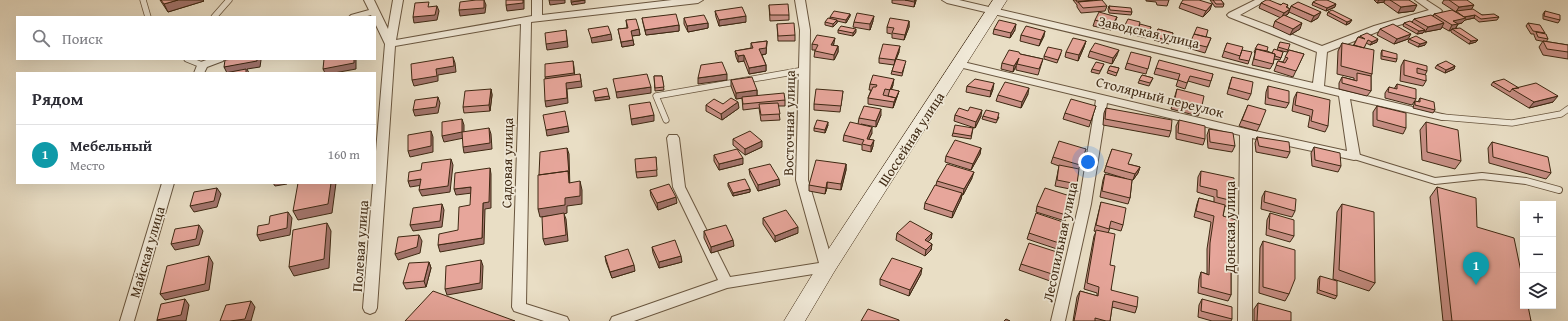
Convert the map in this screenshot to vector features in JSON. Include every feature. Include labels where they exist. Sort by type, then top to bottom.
[{"type":"main road","name":"Шоссейная улица","points":[[794,321],[827,267],[997,6]]},
{"type":"street","points":[[369,0],[390,44],[531,19],[659,3],[698,0]]},
{"type":"street","name":"Полевая улица","points":[[370,308],[390,44],[398,0]]},
{"type":"street","name":"Садовая улица","points":[[537,0],[531,19],[519,307],[562,321]]},
{"type":"street","name":"Восточная улица","points":[[800,0],[805,30],[802,180],[827,267]]},
{"type":"street","name":"Заводская улица","points":[[947,0],[997,6],[1318,88],[1442,117]]},
{"type":"street","points":[[1262,0],[1232,15],[1322,50],[1378,28],[1437,11],[1420,0]]},
{"type":"street","points":[[357,16],[374,11]]},
{"type":"street","points":[[1318,88],[1322,50]]},
{"type":"street","points":[[201,69],[217,60]]},
{"type":"street","name":"Столярный переулок","points":[[960,64],[1246,133],[1354,156]]},
{"type":"street","points":[[1344,94],[1354,156]]},
{"type":"street","name":"Лесопильная улица","points":[[1058,321],[1085,204],[1102,99]]},
{"type":"street","name":"Донская улица","points":[[1245,321],[1246,133]]},
{"type":"street","points":[[673,138],[679,187],[726,283]]},
{"type":"street","name":"Майская улица","points":[[127,321],[168,184]]},
{"type":"street","points":[[617,321],[726,283],[827,267]]},
{"type":"lane","points":[[143,0],[148,16]]},
{"type":"lane","points":[[215,16],[229,0]]},
{"type":"lane","points":[[188,60],[201,69]]},
{"type":"lane","points":[[666,120],[656,96],[804,70]]},
{"type":"lane","points":[[1442,117],[1512,123],[1561,114],[1568,109]]},
{"type":"lane","points":[[1354,156],[1435,181],[1482,176],[1526,181],[1559,190]]},
{"type":"building","points":[[161,0],[178,0],[164,4]]},
{"type":"building","points":[[484,0],[484,8],[459,10],[460,2]]},
{"type":"building","points":[[506,0],[523,0],[523,3],[506,5]]},
{"type":"building","points":[[571,0],[585,0],[571,2]]},
{"type":"building","points":[[1076,0],[1093,0],[1077,2]]},
{"type":"building","points":[[1102,0],[1107,6],[1083,8],[1078,2]]},
{"type":"building","points":[[1183,0],[1199,0],[1212,4],[1206,11],[1181,3]]},
{"type":"building","points":[[1213,0],[1221,0],[1224,4],[1216,4]]},
{"type":"building","points":[[1266,0],[1281,5],[1283,3],[1288,5],[1286,7],[1290,9],[1284,13],[1261,3]]},
{"type":"building","points":[[1317,0],[1327,0],[1336,4],[1327,8],[1313,2]]},
{"type":"building","points":[[1390,0],[1409,0],[1417,5],[1401,7]]},
{"type":"building","points":[[1449,0],[1467,0],[1474,5],[1459,7]]},
{"type":"building","points":[[429,2],[428,7],[437,6],[435,15],[413,17],[415,3]]},
{"type":"building","points":[[1298,2],[1321,12],[1314,16],[1291,6]]},
{"type":"building","points":[[788,4],[789,15],[770,15],[769,5]]},
{"type":"building","points":[[1109,6],[1131,8],[1132,12],[1110,10]]},
{"type":"building","points":[[742,7],[746,16],[719,20],[715,11]]},
{"type":"building","points":[[1473,9],[1482,15],[1494,14],[1499,17],[1481,19],[1475,15],[1464,17],[1456,11]]},
{"type":"building","points":[[1332,10],[1352,20],[1347,22],[1328,12]]},
{"type":"building","points":[[1452,10],[1466,18],[1453,21],[1458,24],[1452,25],[1434,14]]},
{"type":"building","points":[[834,11],[850,14],[846,20],[830,17]]},
{"type":"building","points":[[1545,11],[1560,15],[1560,20],[1544,16]]},
{"type":"building","points":[[1099,12],[1117,17],[1112,25],[1095,20]]},
{"type":"building","points":[[857,13],[874,16],[870,24],[854,22]]},
{"type":"building","points":[[676,14],[679,25],[645,30],[642,18]]},
{"type":"building","points":[[704,15],[708,23],[687,26],[684,18]]},
{"type":"building","points":[[1284,15],[1302,23],[1293,29],[1275,21]]},
{"type":"building","points":[[1431,15],[1444,23],[1428,27],[1414,19]]},
{"type":"building","points":[[828,18],[837,20],[833,24],[825,22]]},
{"type":"building","points":[[890,18],[909,21],[905,35],[892,33],[894,28],[887,27]]},
{"type":"building","points":[[636,19],[639,29],[631,31],[633,40],[621,42],[618,29],[628,28],[626,20]]},
{"type":"building","points":[[1128,19],[1140,22],[1138,30],[1124,27]]},
{"type":"building","points":[[999,20],[1016,24],[1011,33],[994,29]]},
{"type":"building","points":[[1410,21],[1425,30],[1419,31],[1404,23]]},
{"type":"building","points":[[794,23],[795,35],[778,36],[777,24]]},
{"type":"building","points":[[1528,23],[1540,25],[1545,33],[1533,31]]},
{"type":"building","points":[[1140,24],[1151,27],[1147,35],[1137,32]]},
{"type":"building","points":[[1393,24],[1411,34],[1397,39],[1380,29]]},
{"type":"building","points":[[608,26],[611,34],[591,38],[588,29]]},
{"type":"building","points":[[841,26],[856,29],[853,33],[838,30]]},
{"type":"building","points":[[1026,26],[1045,31],[1041,40],[1021,35]]},
{"type":"building","points":[[1197,27],[1208,30],[1206,37],[1194,34]]},
{"type":"building","points":[[1460,28],[1478,40],[1471,41],[1452,29]]},
{"type":"building","points":[[1158,29],[1173,33],[1170,41],[1155,37]]},
{"type":"building","points":[[566,30],[567,41],[546,44],[545,33]]},
{"type":"building","points":[[1536,32],[1546,34],[1548,39],[1538,37]]},
{"type":"building","points":[[1367,33],[1378,39],[1372,42],[1368,40],[1364,48],[1354,45],[1358,37],[1365,39],[1360,36]]},
{"type":"building","points":[[1194,34],[1211,38],[1207,47],[1190,43]]},
{"type":"building","points":[[817,35],[835,38],[831,45],[838,46],[834,55],[815,51],[818,45],[812,44]]},
{"type":"building","points":[[1416,36],[1427,42],[1420,44],[1409,39]]},
{"type":"building","points":[[1073,38],[1086,41],[1079,55],[1066,52]]},
{"type":"building","points":[[767,41],[766,48],[759,49],[766,65],[749,68],[744,55],[738,56],[735,51],[753,48],[751,43]]},
{"type":"building","points":[[1543,41],[1568,45],[1568,52],[1547,49]]},
{"type":"building","points":[[1280,42],[1290,44],[1288,50],[1278,47]]},
{"type":"building","points":[[1095,43],[1119,50],[1113,58],[1090,51]]},
{"type":"building","points":[[1227,43],[1243,47],[1240,56],[1224,51]]},
{"type":"building","points":[[1342,43],[1374,50],[1372,74],[1341,66]]},
{"type":"building","points":[[883,44],[900,46],[895,60],[879,58]]},
{"type":"building","points":[[1258,44],[1268,47],[1267,51],[1256,50],[1255,49]]},
{"type":"building","points":[[1048,47],[1062,50],[1058,60],[1044,56]]},
{"type":"building","points":[[1256,49],[1275,54],[1273,64],[1254,59]]},
{"type":"building","points":[[1274,49],[1283,52],[1281,58],[1272,53]]},
{"type":"building","points":[[1009,50],[1043,59],[1039,69],[1017,64],[1019,58],[1014,66],[1002,63]]},
{"type":"building","points":[[1242,50],[1252,52],[1249,61],[1239,59]]},
{"type":"building","points":[[1289,50],[1304,54],[1296,71],[1276,65],[1278,61],[1285,63],[1288,58],[1285,57]]},
{"type":"building","points":[[1382,50],[1397,54],[1397,59],[1382,56]]},
{"type":"building","points":[[1131,52],[1151,57],[1148,69],[1127,63]]},
{"type":"building","points":[[453,57],[454,66],[436,69],[437,76],[412,80],[411,64]]},
{"type":"building","points":[[896,59],[906,61],[902,73],[892,71]]},
{"type":"building","points":[[225,60],[257,60],[257,61],[224,67]]},
{"type":"building","points":[[324,60],[354,60],[354,63],[323,69]]},
{"type":"building","points":[[1159,60],[1213,74],[1211,81],[1190,76],[1187,83],[1178,80],[1180,74],[1156,68]]},
{"type":"building","points":[[1404,60],[1427,66],[1427,71],[1417,68],[1417,73],[1426,75],[1426,81],[1404,75]]},
{"type":"building","points":[[573,61],[574,73],[545,77],[545,64]]},
{"type":"building","points":[[1446,61],[1455,66],[1446,70],[1437,65]]},
{"type":"building","points":[[722,62],[727,74],[698,78],[701,65]]},
{"type":"building","points":[[1096,62],[1104,64],[1100,71],[1092,69]]},
{"type":"building","points":[[1110,66],[1119,68],[1117,73],[1108,70]]},
{"type":"building","points":[[246,69],[246,72],[230,72]]},
{"type":"building","points":[[1357,73],[1371,76],[1371,91],[1342,83],[1342,77],[1357,81]]},
{"type":"building","points":[[580,74],[581,81],[566,83],[567,98],[545,101],[544,79]]},
{"type":"building","points":[[647,74],[651,87],[616,92],[613,79]]},
{"type":"building","points":[[873,75],[894,79],[890,90],[885,89],[883,95],[896,98],[894,102],[868,98],[873,87],[876,87],[877,85],[870,84]]},
{"type":"building","points":[[1142,75],[1153,78],[1150,83],[1139,80]]},
{"type":"building","points":[[654,76],[662,76],[664,87],[655,88]]},
{"type":"building","points":[[752,77],[757,90],[736,93],[731,80]]},
{"type":"building","points":[[1232,77],[1253,82],[1251,94],[1229,88]]},
{"type":"building","points":[[975,79],[994,83],[991,91],[967,86]]},
{"type":"building","points":[[1504,79],[1519,88],[1512,89],[1510,92],[1493,82]]},
{"type":"building","points":[[1005,82],[1029,88],[1022,102],[998,95]]},
{"type":"building","points":[[1536,83],[1558,96],[1534,102],[1512,89]]},
{"type":"building","points":[[1397,84],[1416,89],[1416,99],[1388,92],[1389,87],[1397,89]]},
{"type":"building","points":[[1268,86],[1289,91],[1289,103],[1268,98]]},
{"type":"building","points":[[607,88],[609,96],[595,98],[593,91]]},
{"type":"building","points":[[491,89],[489,105],[463,107],[465,91]]},
{"type":"building","points":[[816,89],[843,91],[841,106],[814,104]]},
{"type":"building","points":[[890,89],[899,91],[896,98],[888,96]]},
{"type":"building","points":[[1177,89],[1204,96],[1201,110],[1174,103]]},
{"type":"building","points":[[1297,92],[1330,100],[1328,126],[1311,121],[1313,110],[1295,105]]},
{"type":"building","points":[[784,93],[785,100],[743,104],[742,97]]},
{"type":"building","points":[[438,97],[436,107],[413,110],[415,100]]},
{"type":"building","points":[[731,98],[738,102],[721,114],[706,105],[714,99],[723,104]]},
{"type":"building","points":[[1420,98],[1434,102],[1435,110],[1415,105],[1415,101],[1420,102]]},
{"type":"building","points":[[1071,99],[1096,106],[1091,121],[1065,113]]},
{"type":"building","points":[[650,102],[654,115],[631,119],[629,105]]},
{"type":"building","points":[[778,103],[780,114],[761,115],[759,104]]},
{"type":"building","points":[[1248,105],[1266,110],[1260,125],[1242,120]]},
{"type":"building","points":[[864,106],[881,109],[876,121],[859,118]]},
{"type":"building","points":[[1377,106],[1406,113],[1406,128],[1377,120]]},
{"type":"building","points":[[970,107],[982,110],[976,122],[955,115],[959,108],[968,111]]},
{"type":"building","points":[[1106,108],[1172,120],[1171,131],[1105,119]]},
{"type":"building","points":[[986,110],[999,113],[997,120],[983,116]]},
{"type":"building","points":[[565,111],[568,126],[546,130],[543,115]]},
{"type":"building","points":[[462,119],[462,132],[442,136],[442,122]]},
{"type":"building","points":[[817,120],[828,122],[825,130],[814,128]]},
{"type":"building","points":[[1179,120],[1205,126],[1205,139],[1178,133]]},
{"type":"building","points":[[850,122],[872,127],[867,139],[874,140],[871,146],[862,144],[864,140],[844,135]]},
{"type":"building","points":[[1426,122],[1458,130],[1461,161],[1427,152]]},
{"type":"building","points":[[955,125],[973,128],[971,136],[953,133]]},
{"type":"building","points":[[489,128],[490,143],[463,147],[462,132]]},
{"type":"building","points":[[1209,129],[1233,133],[1235,146],[1210,142]]},
{"type":"building","points":[[431,131],[431,146],[408,151],[408,135]]},
{"type":"building","points":[[750,131],[762,141],[745,149],[733,139]]},
{"type":"building","points":[[1257,137],[1289,142],[1290,152],[1259,146]]},
{"type":"building","points":[[955,140],[981,148],[973,164],[946,156]]},
{"type":"building","points":[[1059,141],[1086,149],[1080,165],[1053,157]]},
{"type":"building","points":[[1492,142],[1548,157],[1551,173],[1493,157]]},
{"type":"building","points":[[1314,147],[1340,153],[1341,166],[1315,160]]},
{"type":"building","points":[[567,148],[569,174],[568,171],[539,175],[540,152]]},
{"type":"building","points":[[737,149],[743,158],[719,164],[714,155]]},
{"type":"building","points":[[1112,149],[1132,154],[1128,164],[1140,167],[1135,174],[1106,166]]},
{"type":"building","points":[[656,157],[657,170],[636,172],[635,159]]},
{"type":"building","points":[[451,159],[448,186],[419,190],[421,179],[408,181],[409,172],[421,170],[422,163]]},
{"type":"building","points":[[816,160],[846,164],[841,184],[827,182],[826,188],[809,185]]},
{"type":"building","points":[[770,164],[779,179],[758,185],[749,169]]},
{"type":"building","points":[[947,164],[974,172],[964,189],[937,181]]},
{"type":"building","points":[[1059,165],[1079,169],[1077,184],[1057,180]]},
{"type":"building","points":[[490,168],[489,202],[483,203],[482,238],[438,245],[439,234],[458,230],[459,207],[470,205],[471,187],[454,189],[455,173]]},
{"type":"building","points":[[568,171],[569,183],[580,181],[580,196],[565,198],[565,205],[538,209],[538,175]]},
{"type":"building","points":[[1201,171],[1234,178],[1233,201],[1217,197],[1217,190],[1200,186]]},
{"type":"building","points":[[1105,174],[1132,180],[1130,198],[1102,191]]},
{"type":"building","points":[[745,179],[750,189],[733,193],[728,183]]},
{"type":"building","points":[[298,184],[331,184],[328,204],[293,211]]},
{"type":"building","points":[[669,184],[676,197],[657,203],[650,190]]},
{"type":"building","points":[[935,185],[962,193],[953,212],[925,203]]},
{"type":"building","points":[[1437,187],[1476,198],[1477,227],[1514,238],[1520,267],[1520,309],[1529,309],[1531,321],[1452,321]]},
{"type":"building","points":[[217,188],[214,201],[190,206],[194,192]]},
{"type":"building","points":[[1045,188],[1073,197],[1066,215],[1037,206]]},
{"type":"building","points":[[1265,191],[1296,199],[1295,211],[1264,202]]},
{"type":"building","points":[[1199,198],[1225,205],[1223,216],[1236,220],[1231,261],[1231,295],[1201,287],[1201,272],[1209,275],[1210,243],[1214,216],[1196,211]]},
{"type":"building","points":[[1101,202],[1126,208],[1123,225],[1111,221],[1109,229],[1096,225]]},
{"type":"building","points":[[442,204],[440,221],[410,225],[413,208]]},
{"type":"building","points":[[1342,204],[1374,212],[1375,283],[1339,270]]},
{"type":"building","points":[[786,210],[798,227],[775,236],[763,218]]},
{"type":"building","points":[[288,212],[287,228],[257,235],[258,226],[269,224],[270,216]]},
{"type":"building","points":[[564,213],[566,235],[543,239],[542,217]]},
{"type":"building","points":[[1036,213],[1066,223],[1059,243],[1029,233]]},
{"type":"building","points":[[1270,213],[1294,220],[1294,236],[1269,229]]},
{"type":"building","points":[[910,221],[932,233],[925,240],[932,244],[926,250],[897,233]]},
{"type":"building","points":[[327,223],[324,259],[289,267],[293,230]]},
{"type":"building","points":[[199,225],[196,239],[171,244],[175,229]]},
{"type":"building","points":[[726,225],[733,240],[711,247],[704,231]]},
{"type":"building","points":[[1096,230],[1115,234],[1110,265],[1115,266],[1111,290],[1138,297],[1137,307],[1113,301],[1110,321],[1095,318],[1095,321],[1074,321],[1080,291],[1098,296],[1099,287],[1087,283]]},
{"type":"building","points":[[419,235],[417,247],[395,254],[398,237]]},
{"type":"building","points":[[675,240],[681,256],[659,262],[652,247]]},
{"type":"building","points":[[1263,241],[1295,250],[1295,279],[1289,294],[1263,287]]},
{"type":"building","points":[[1029,243],[1060,253],[1052,274],[1021,264]]},
{"type":"building","points":[[628,249],[634,265],[610,272],[605,256]]},
{"type":"building","points":[[209,256],[205,284],[160,294],[167,266]]},
{"type":"building","points":[[892,258],[922,268],[910,290],[880,279]]},
{"type":"building","points":[[481,260],[480,283],[445,289],[446,266]]},
{"type":"building","points":[[429,262],[424,281],[403,283],[409,263]]},
{"type":"building","points":[[1320,276],[1337,281],[1337,296],[1319,290]]},
{"type":"building","points":[[433,291],[515,321],[405,321]]},
{"type":"building","points":[[185,299],[181,315],[157,320],[161,304]]},
{"type":"building","points":[[1202,299],[1232,307],[1232,319],[1201,311]]},
{"type":"building","points":[[251,301],[245,319],[220,321],[226,305]]},
{"type":"building","points":[[1258,303],[1291,312],[1291,321],[1257,321]]},
{"type":"building","points":[[868,309],[899,320],[899,321],[861,321]]},
{"type":"place","name":"Мебельный","points":[[1476,285]]}]
